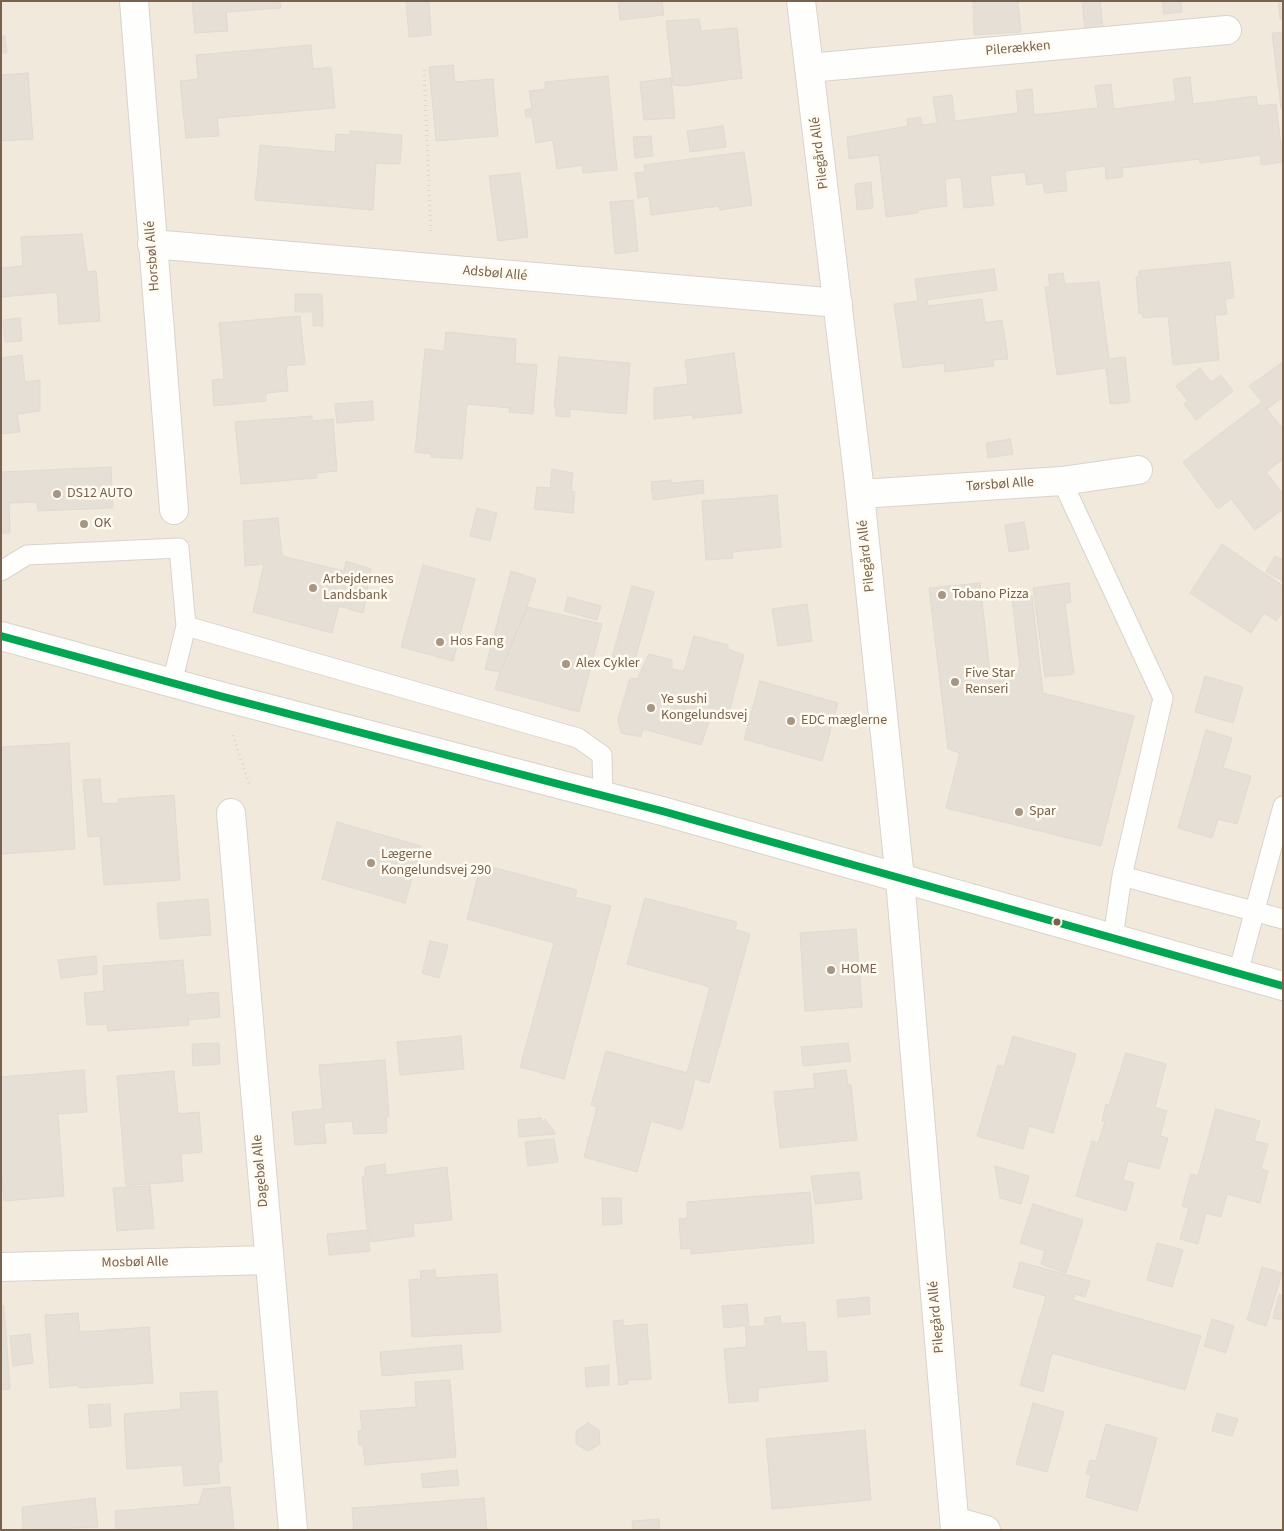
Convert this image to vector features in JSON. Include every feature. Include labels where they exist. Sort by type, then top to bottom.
[{"type":"street","name":"Horsbøl Allé","points":[[134,1],[174,510]]},
{"type":"street","name":"Pilegård Allé","points":[[801,1],[860,494],[900,880],[955,1525]]},
{"type":"street","name":"Pilerækken","points":[[809,68],[1227,30]]},
{"type":"street","name":"Adsbøl Allé","points":[[152,244],[838,303]]},
{"type":"street","name":"Tørsbøl Alle","points":[[860,494],[1062,481],[1138,470]]},
{"type":"street","points":[[1,636],[220,696],[603,796],[1283,986]]},
{"type":"street","name":"Dagebøl Alle","points":[[231,813],[268,1260],[293,1530]]},
{"type":"street","name":"Mosbøl Alle","points":[[1,1267],[268,1260]]},
{"type":"street","points":[[955,1525],[986,1530]]},
{"type":"lane","points":[[1062,481],[1163,698],[1122,876],[1113,938]]},
{"type":"lane","points":[[1,571],[27,555],[179,548],[186,626],[172,683]]},
{"type":"lane","points":[[186,626],[578,738],[602,755],[603,796]]},
{"type":"lane","points":[[1238,973],[1283,806]]},
{"type":"lane","points":[[1122,876],[1283,919]]},
{"type":"path","points":[[424,70],[433,268]]},
{"type":"path","points":[[220,696],[249,784],[231,813]]},
{"type":"shaded area","points":[[1,1],[1283,1],[1283,1530],[1,1530]]},
{"type":"building","points":[[192,1],[280,1],[281,8],[226,12],[228,31],[195,33]]},
{"type":"building","points":[[406,1],[429,1],[431,35],[409,37]]},
{"type":"building","points":[[618,1],[662,1],[664,15],[620,20]]},
{"type":"building","points":[[973,1],[1024,1],[1018,2],[1021,32],[974,35]]},
{"type":"building","points":[[1082,1],[1100,1],[1103,28],[1085,30]]},
{"type":"building","points":[[1162,1],[1181,1],[1182,12],[1164,14]]},
{"type":"building","points":[[1278,1],[1283,1],[1283,19],[1280,19]]},
{"type":"building","points":[[699,19],[701,31],[737,28],[742,78],[684,86],[673,85],[666,21]]},
{"type":"building","points":[[1283,32],[1283,107],[1281,108],[1272,33]]},
{"type":"building","points":[[1,36],[5,36],[7,53],[1,53]]},
{"type":"building","points":[[311,45],[313,69],[331,67],[335,108],[217,118],[219,136],[186,138],[180,81],[198,79],[196,55]]},
{"type":"building","points":[[453,65],[455,82],[493,79],[498,136],[436,141],[429,67]]},
{"type":"building","points":[[28,73],[33,139],[1,141],[1,75]]},
{"type":"building","points":[[608,76],[617,170],[583,173],[582,165],[557,169],[553,140],[536,143],[532,117],[526,117],[525,110],[532,108],[529,91],[545,89],[545,82]]},
{"type":"building","points":[[1190,77],[1193,104],[1256,96],[1258,106],[1276,104],[1283,162],[1261,165],[1260,155],[1200,163],[1199,159],[1122,168],[1123,177],[1106,179],[1105,166],[1065,171],[1067,191],[1045,193],[1043,183],[1027,185],[1025,172],[990,176],[994,205],[964,208],[961,177],[945,179],[947,206],[918,210],[918,213],[886,217],[879,155],[849,159],[847,137],[908,126],[907,119],[921,117],[922,125],[937,123],[933,97],[952,95],[955,121],[1018,113],[1016,91],[1032,89],[1034,115],[1098,108],[1095,86],[1111,84],[1114,109],[1176,101],[1173,79]]},
{"type":"building","points":[[671,78],[675,118],[644,120],[640,82]]},
{"type":"building","points":[[723,126],[726,147],[690,152],[687,131]]},
{"type":"building","points":[[350,131],[402,135],[400,164],[376,163],[373,210],[255,200],[260,145],[335,152],[336,134],[350,135]]},
{"type":"building","points":[[651,136],[653,156],[635,158],[633,137]]},
{"type":"building","points":[[744,152],[752,205],[720,210],[719,206],[651,215],[649,196],[638,198],[635,173],[645,172],[644,165]]},
{"type":"building","points":[[520,173],[528,237],[498,241],[489,176]]},
{"type":"building","points":[[871,182],[873,208],[857,210],[855,184]]},
{"type":"building","points":[[633,200],[638,251],[615,254],[610,202]]},
{"type":"building","points":[[82,234],[87,272],[96,271],[100,321],[59,324],[57,292],[1,297],[1,268],[23,266],[21,237]]},
{"type":"building","points":[[1230,262],[1234,298],[1225,299],[1227,314],[1215,315],[1219,360],[1173,365],[1168,316],[1143,318],[1143,313],[1139,314],[1136,277],[1139,276],[1139,271]]},
{"type":"building","points":[[994,269],[997,290],[927,300],[928,306],[982,299],[985,323],[1002,320],[1008,359],[993,360],[994,366],[945,372],[944,363],[903,368],[894,304],[918,301],[915,279]]},
{"type":"building","points":[[1063,273],[1065,284],[1099,282],[1109,359],[1125,357],[1130,402],[1110,404],[1106,368],[1057,375],[1045,287],[1050,287],[1048,275]]},
{"type":"building","points":[[295,294],[322,294],[323,326],[313,326],[313,312],[295,312]]},
{"type":"building","points":[[300,316],[305,364],[286,366],[288,391],[266,393],[266,401],[214,406],[212,380],[224,379],[219,323]]},
{"type":"building","points":[[20,318],[22,341],[5,342],[3,320]]},
{"type":"building","points":[[446,332],[516,339],[515,363],[537,365],[533,414],[509,412],[510,408],[467,404],[462,459],[431,457],[431,454],[415,452],[425,349],[444,351]]},
{"type":"building","points":[[734,353],[742,413],[693,418],[692,415],[654,419],[654,388],[688,384],[685,360]]},
{"type":"building","points":[[22,355],[25,382],[40,380],[40,411],[17,414],[20,432],[1,434],[1,358]]},
{"type":"building","points":[[559,357],[630,363],[626,414],[570,409],[570,417],[556,416],[556,407],[554,407]]},
{"type":"building","points":[[1283,362],[1283,397],[1267,409],[1283,429],[1283,459],[1266,472],[1283,494],[1283,509],[1255,530],[1231,499],[1218,509],[1183,462],[1262,402],[1249,386]]},
{"type":"building","points":[[1200,368],[1211,382],[1221,375],[1233,391],[1196,420],[1184,404],[1188,401],[1176,386]]},
{"type":"building","points":[[372,401],[374,420],[337,423],[335,404]]},
{"type":"building","points":[[312,416],[312,421],[333,419],[337,471],[317,473],[317,478],[241,484],[235,422]]},
{"type":"building","points":[[1010,439],[1013,454],[988,458],[986,443]]},
{"type":"building","points":[[111,467],[113,508],[38,511],[37,502],[9,503],[10,533],[1,533],[1,472]]},
{"type":"building","points":[[552,469],[573,473],[571,491],[575,492],[573,513],[534,509],[537,487],[550,488]]},
{"type":"building","points":[[671,480],[671,483],[703,480],[704,493],[653,500],[651,482]]},
{"type":"building","points":[[777,495],[781,547],[732,552],[733,558],[706,560],[702,501]]},
{"type":"building","points":[[477,508],[497,513],[490,541],[470,536]]},
{"type":"building","name":"Arbejdernes Landsbank","points":[[278,518],[282,556],[344,571],[346,561],[371,569],[363,613],[339,606],[332,633],[253,612],[264,564],[245,566],[243,521]]},
{"type":"building","points":[[1024,522],[1029,549],[1009,552],[1005,525]]},
{"type":"building","points":[[1222,544],[1283,586],[1283,611],[1276,621],[1264,613],[1251,633],[1190,593]]},
{"type":"building","points":[[1275,556],[1283,560],[1283,581],[1266,572]]},
{"type":"building","points":[[423,565],[475,579],[453,661],[401,647]]},
{"type":"building","points":[[511,571],[536,579],[527,607],[500,672],[485,669]]},
{"type":"building","points":[[980,583],[990,672],[1020,668],[1012,598],[1032,596],[1043,693],[1134,716],[1101,846],[946,808],[960,753],[948,749],[929,588]]},
{"type":"building","points":[[1069,583],[1071,602],[1065,603],[1074,674],[1045,677],[1033,588]]},
{"type":"building","points":[[632,586],[654,592],[634,663],[612,657]]},
{"type":"building","points":[[568,597],[601,606],[597,620],[564,611]]},
{"type":"building","points":[[807,604],[812,641],[778,646],[772,609]]},
{"type":"building","points":[[527,607],[602,624],[579,712],[495,689],[500,672]]},
{"type":"building","points":[[694,636],[728,645],[728,649],[744,655],[728,717],[712,713],[701,745],[643,729],[641,737],[621,733],[618,719],[630,678],[637,679],[649,654],[672,660],[672,669],[684,671]]},
{"type":"building","points":[[1205,676],[1243,687],[1233,723],[1195,712]]},
{"type":"building","name":"EDC mæglerne","points":[[760,681],[838,703],[822,761],[744,739]]},
{"type":"building","points":[[1206,730],[1232,738],[1223,768],[1251,776],[1237,824],[1218,819],[1212,838],[1178,828]]},
{"type":"building","points":[[69,743],[75,849],[1,854],[1,747]]},
{"type":"building","points":[[100,779],[102,804],[118,803],[118,799],[174,795],[180,880],[104,885],[100,836],[88,837],[83,780]]},
{"type":"building","name":"Lægerne Kongelundsvej 290","points":[[337,822],[421,846],[405,903],[322,879]]},
{"type":"building","points":[[481,864],[577,890],[575,897],[611,906],[564,1079],[520,1067],[554,943],[467,919]]},
{"type":"building","points":[[645,898],[737,922],[735,929],[750,934],[709,1083],[695,1079],[682,1130],[651,1121],[637,1172],[584,1157],[597,1107],[591,1105],[606,1051],[687,1073],[710,987],[627,964]]},
{"type":"building","points":[[208,899],[211,935],[160,939],[157,903]]},
{"type":"building","name":"HOME","points":[[856,929],[862,1007],[805,1011],[800,933]]},
{"type":"building","points":[[430,941],[448,945],[439,978],[422,973]]},
{"type":"building","points":[[96,956],[97,974],[61,978],[58,960]]},
{"type":"building","points":[[183,960],[186,995],[218,992],[220,1017],[188,1020],[189,1025],[108,1031],[107,1024],[87,1025],[84,993],[104,991],[103,966]]},
{"type":"building","points":[[461,1036],[464,1069],[400,1075],[397,1042]]},
{"type":"building","points":[[1013,1036],[1076,1054],[1053,1133],[1029,1126],[1023,1149],[977,1136],[998,1065],[1004,1067]]},
{"type":"building","points":[[219,1043],[220,1064],[193,1066],[192,1044]]},
{"type":"building","points":[[848,1043],[851,1061],[803,1066],[801,1047]]},
{"type":"building","points":[[1126,1053],[1166,1064],[1155,1107],[1167,1111],[1160,1136],[1168,1138],[1159,1169],[1128,1161],[1123,1180],[1134,1183],[1126,1211],[1076,1196],[1092,1141],[1098,1143],[1105,1122],[1102,1121],[1106,1104],[1109,1105]]},
{"type":"building","points":[[385,1060],[389,1117],[386,1117],[387,1133],[354,1134],[352,1121],[324,1123],[326,1143],[295,1145],[292,1112],[323,1109],[319,1065]]},
{"type":"building","points":[[84,1070],[87,1112],[58,1114],[64,1196],[4,1201],[1,1172],[1,1077]]},
{"type":"building","points":[[846,1070],[848,1085],[851,1085],[857,1140],[780,1148],[774,1092],[815,1088],[813,1074]]},
{"type":"building","points":[[174,1071],[178,1114],[199,1112],[202,1152],[181,1154],[183,1181],[126,1186],[117,1076]]},
{"type":"building","points":[[1216,1109],[1260,1121],[1254,1141],[1268,1144],[1261,1169],[1268,1171],[1260,1203],[1227,1194],[1221,1217],[1206,1213],[1198,1244],[1180,1239],[1189,1208],[1182,1206],[1191,1174],[1198,1176]]},
{"type":"building","points":[[541,1118],[542,1122],[545,1119],[556,1134],[519,1137],[518,1120]]},
{"type":"building","points":[[554,1139],[558,1162],[528,1166],[525,1142]]},
{"type":"building","points":[[385,1164],[386,1175],[447,1167],[452,1220],[413,1224],[414,1236],[371,1242],[369,1228],[367,1228],[362,1177],[365,1177],[365,1167]]},
{"type":"building","points":[[995,1166],[1029,1176],[1021,1204],[1000,1198]]},
{"type":"building","points":[[859,1172],[862,1199],[815,1204],[811,1176]]},
{"type":"building","points":[[150,1186],[154,1228],[117,1231],[113,1188]]},
{"type":"building","points":[[810,1192],[814,1243],[691,1254],[691,1248],[681,1249],[679,1219],[687,1218],[687,1202]]},
{"type":"building","points":[[602,1198],[621,1198],[622,1224],[603,1225]]},
{"type":"building","points":[[1033,1204],[1083,1220],[1066,1273],[1041,1264],[1045,1251],[1020,1243]]},
{"type":"building","points":[[368,1230],[370,1251],[329,1255],[327,1234]]},
{"type":"building","points":[[1157,1243],[1183,1250],[1172,1287],[1147,1280]]},
{"type":"building","points":[[1020,1262],[1090,1281],[1085,1297],[1075,1294],[1073,1300],[1201,1336],[1185,1390],[1052,1353],[1043,1392],[1020,1385],[1046,1296],[1013,1287]]},
{"type":"building","points":[[1262,1267],[1282,1273],[1266,1326],[1247,1320]]},
{"type":"building","points":[[435,1270],[436,1278],[497,1274],[501,1332],[412,1337],[409,1280],[421,1279],[420,1271]]},
{"type":"building","points":[[1279,1295],[1283,1296],[1283,1320],[1273,1318]]},
{"type":"building","points":[[869,1297],[870,1314],[838,1317],[837,1300]]},
{"type":"building","points":[[747,1304],[749,1325],[724,1328],[722,1306]]},
{"type":"building","points":[[1,1306],[4,1306],[10,1389],[1,1390]]},
{"type":"building","points":[[78,1313],[80,1332],[149,1327],[153,1383],[79,1388],[78,1385],[50,1388],[45,1315]]},
{"type":"building","points":[[780,1316],[781,1324],[805,1322],[807,1352],[826,1351],[828,1381],[758,1388],[758,1401],[729,1403],[724,1349],[747,1347],[745,1327],[765,1326],[764,1318]]},
{"type":"building","points":[[1212,1319],[1234,1326],[1226,1353],[1204,1346]]},
{"type":"building","points":[[623,1320],[623,1326],[647,1324],[651,1379],[627,1380],[628,1384],[619,1385],[613,1321]]},
{"type":"building","points":[[30,1334],[33,1363],[13,1366],[10,1336]]},
{"type":"building","points":[[461,1345],[463,1369],[382,1376],[380,1352]]},
{"type":"building","points":[[609,1365],[609,1385],[586,1387],[585,1368]]},
{"type":"building","points":[[450,1380],[456,1457],[365,1465],[363,1445],[359,1445],[358,1431],[362,1430],[360,1411],[416,1407],[415,1382]]},
{"type":"building","points":[[217,1391],[222,1462],[218,1462],[220,1483],[184,1486],[182,1465],[127,1469],[124,1414],[181,1409],[180,1393]]},
{"type":"building","points":[[1033,1403],[1064,1412],[1047,1472],[1016,1464]]},
{"type":"building","points":[[110,1404],[111,1426],[90,1428],[88,1405]]},
{"type":"building","points":[[1217,1413],[1238,1419],[1232,1436],[1212,1431]]},
{"type":"building","points":[[588,1423],[599,1430],[600,1444],[588,1451],[576,1444],[576,1431]]},
{"type":"building","points":[[1106,1424],[1157,1438],[1137,1511],[1086,1497],[1091,1475],[1086,1474],[1090,1460],[1096,1461]]},
{"type":"building","points":[[865,1430],[871,1500],[772,1509],[766,1439]]},
{"type":"building","points":[[457,1470],[459,1485],[423,1488],[421,1474]]},
{"type":"building","points":[[230,1487],[234,1530],[116,1530],[115,1511],[199,1504],[203,1489]]},
{"type":"building","points":[[95,1498],[98,1527],[23,1530],[22,1507]]},
{"type":"building","points":[[484,1498],[487,1530],[354,1530],[352,1508]]},
{"type":"building","points":[[659,1519],[660,1530],[633,1530],[632,1521]]},
{"type":"transit line","points":[[1,636],[220,696],[662,811],[1283,986]]},
{"type":"place","name":"DS12 AUTO","points":[[57,494]]},
{"type":"place","name":"OK","points":[[84,524]]},
{"type":"place","name":"Arbejdernes Landsbank","points":[[313,588]]},
{"type":"place","name":"Tobano Pizza","points":[[942,595]]},
{"type":"place","name":"Hos Fang","points":[[440,642]]},
{"type":"place","name":"Alex Cykler","points":[[566,664]]},
{"type":"place","name":"Five Star Renseri","points":[[955,682]]},
{"type":"place","name":"Ye sushi Kongelundsvej","points":[[651,708]]},
{"type":"place","name":"EDC mæglerne","points":[[791,721]]},
{"type":"place","name":"Spar","points":[[1019,812]]},
{"type":"place","name":"Lægerne Kongelundsvej 290","points":[[371,863]]},
{"type":"place","name":"HOME","points":[[831,970]]}]
